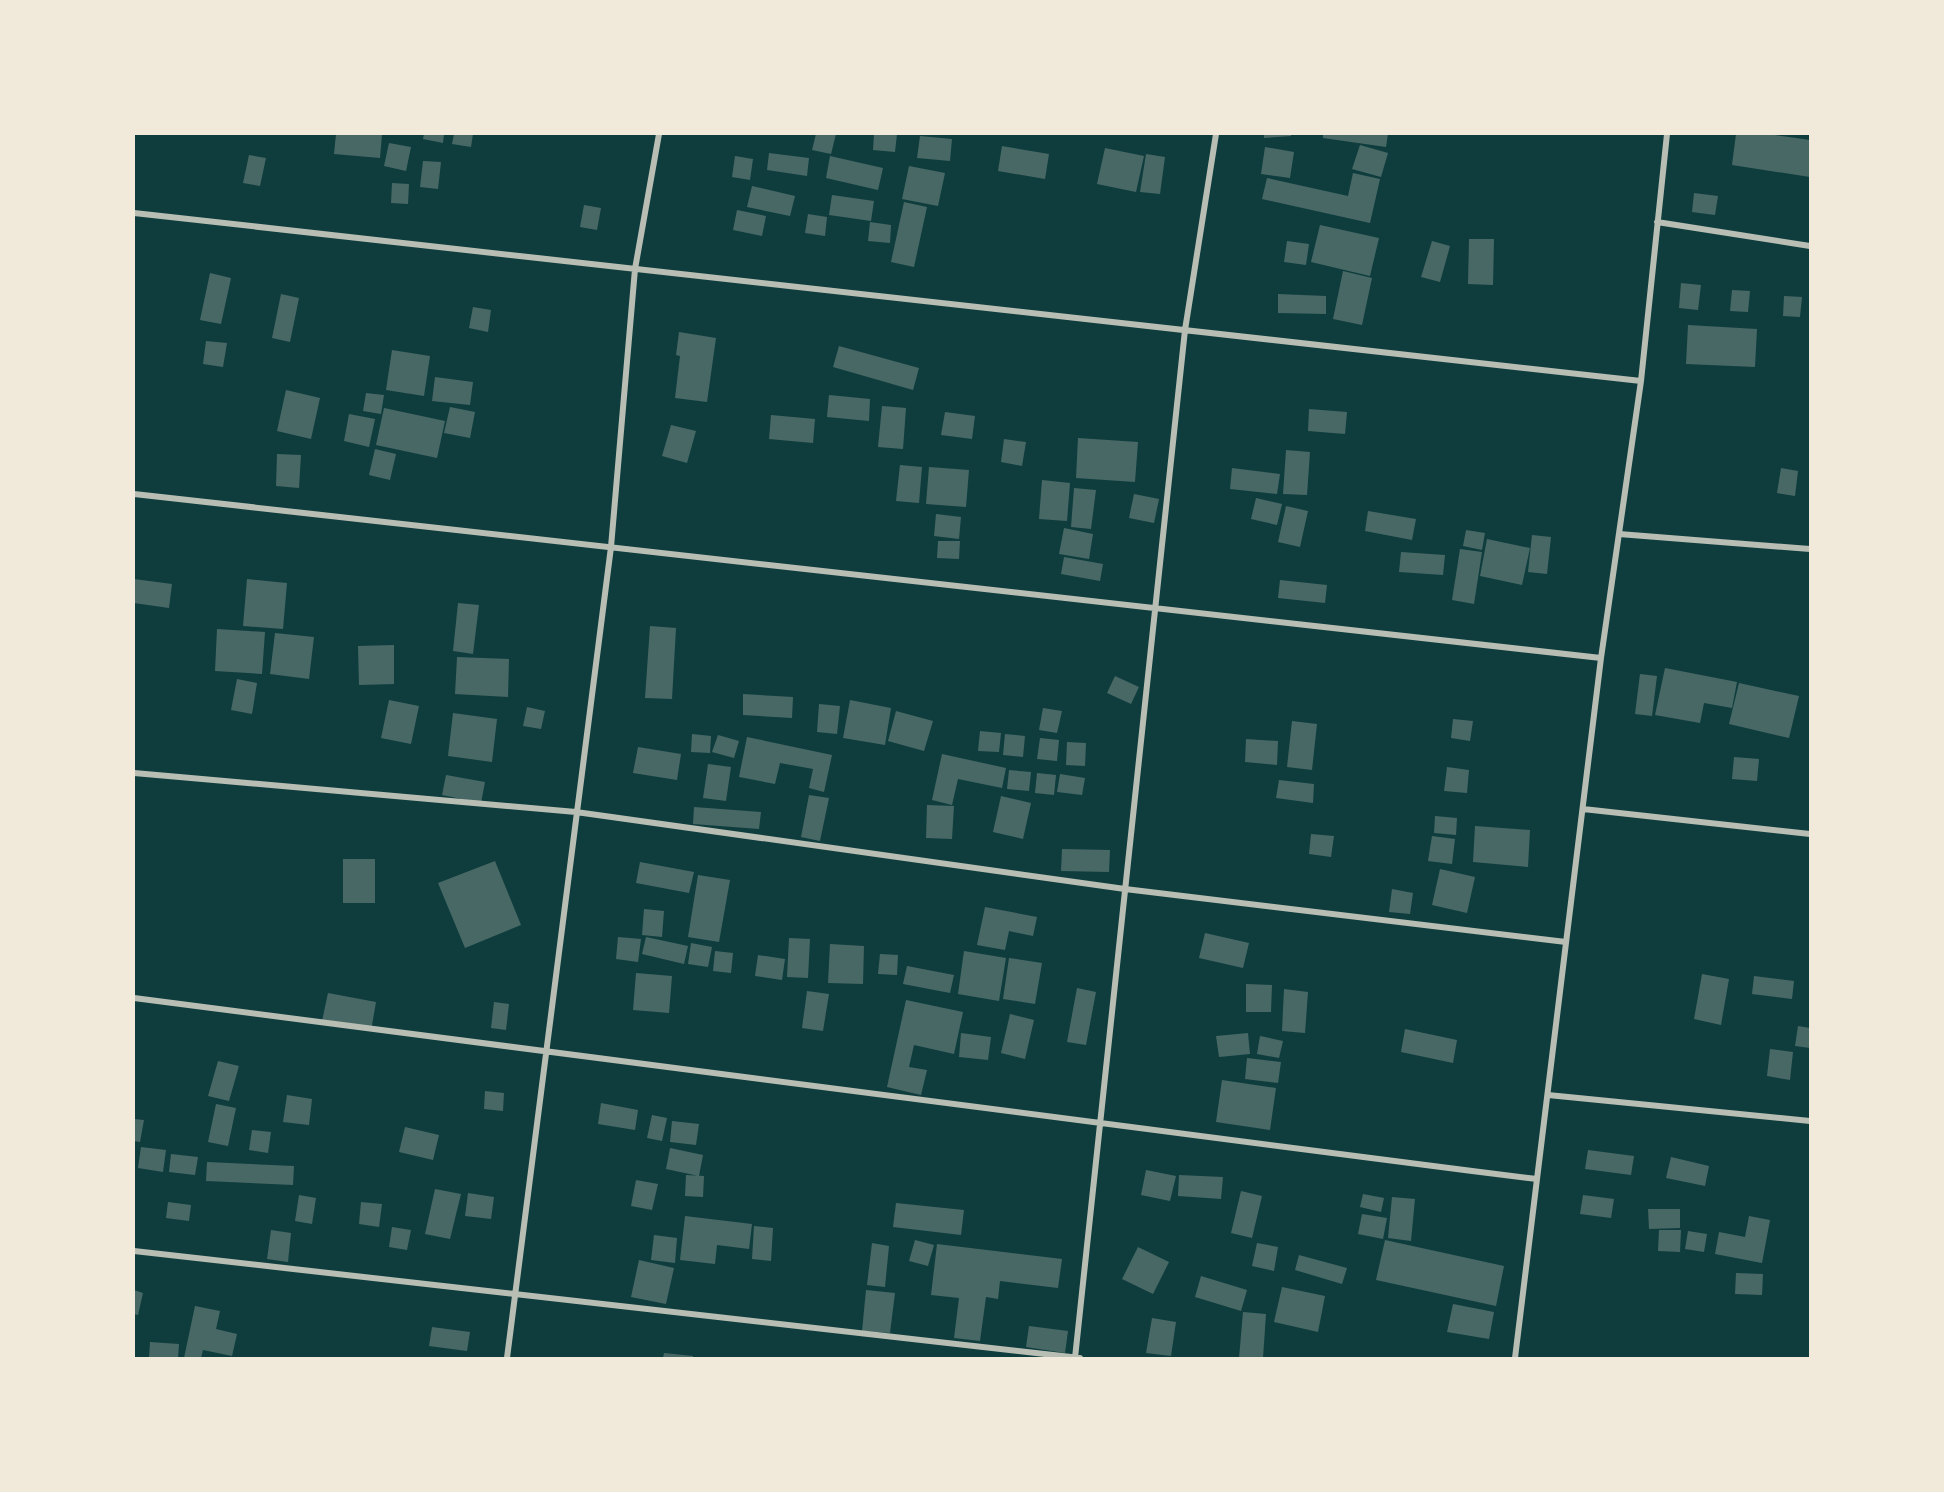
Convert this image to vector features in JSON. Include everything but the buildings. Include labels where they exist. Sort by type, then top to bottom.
[{"type":"street","points":[[507,1359],[610,547],[635,269],[659,134]]},
{"type":"street","points":[[134,1251],[1077,1358],[1185,330],[1216,134]]},
{"type":"street","points":[[1515,1359],[1601,658],[1641,381],[1667,134]]},
{"type":"street","points":[[134,213],[1641,381]]},
{"type":"street","points":[[1657,222],[1810,246]]},
{"type":"street","points":[[134,494],[1601,658]]},
{"type":"street","points":[[1619,534],[1810,549]]},
{"type":"street","points":[[134,773],[576,812],[1125,889],[1566,942]]},
{"type":"street","points":[[1582,809],[1810,834]]},
{"type":"street","points":[[134,998],[546,1050],[1100,1125],[1538,1179]]},
{"type":"street","points":[[1548,1095],[1810,1121]]}]
